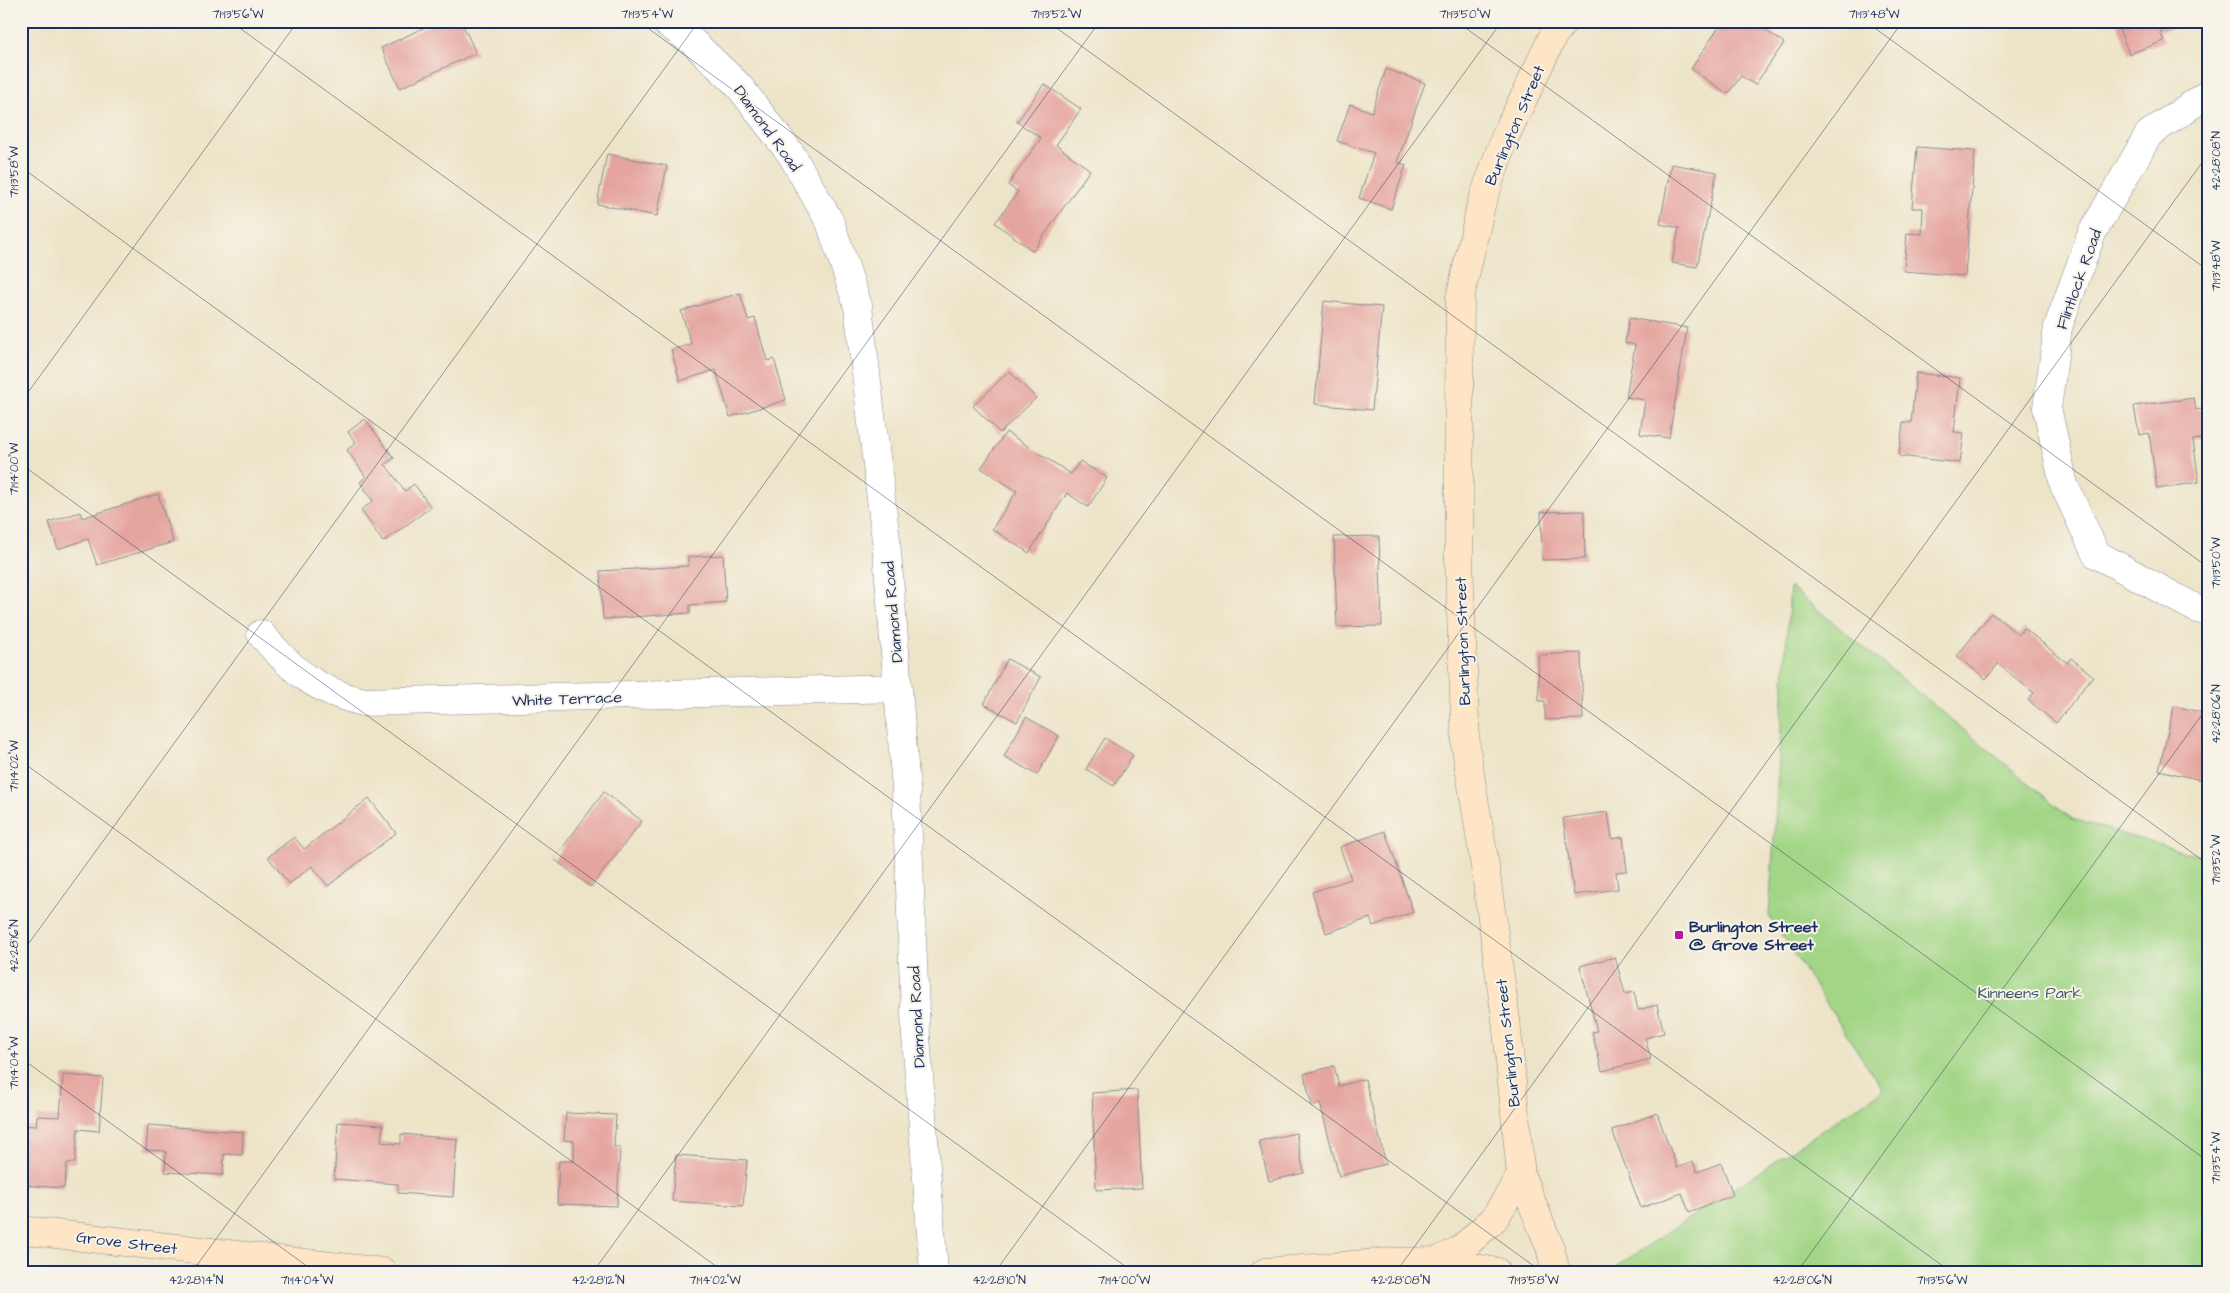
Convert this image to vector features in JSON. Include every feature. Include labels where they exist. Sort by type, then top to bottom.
[{"type":"street","name":"Diamond Road","points":[[664,21],[693,42],[739,86],[791,154],[830,222],[858,306],[886,540],[906,789],[916,1036],[934,1272]]},
{"type":"street","name":"Burlington Street","points":[[1556,1272],[1550,1247],[1522,1176],[1506,1020],[1483,853],[1466,749],[1459,560],[1460,298],[1481,205],[1505,137],[1554,34],[1565,21]]},
{"type":"street","name":"Flintlock Road","points":[[2209,93],[2149,134],[2092,233],[2058,327],[2047,408],[2064,485],[2096,554],[2197,609],[2209,612]]},
{"type":"street","name":"White Terrace","points":[[261,634],[286,663],[306,679],[324,690],[344,698],[364,702],[898,688]]},
{"type":"street","points":[[1438,1261],[1461,1249],[1494,1219],[1522,1176]]},
{"type":"street","name":"Grove Street","points":[[21,1230],[383,1272]]},
{"type":"street","points":[[1264,1272],[1391,1262],[1438,1261],[1498,1272]]},
{"type":"green space","name":"Kinneens Park","points":[[1790,587],[2072,819],[2209,859],[2209,1272],[1608,1272],[1883,1090],[1769,916]]},
{"type":"building","points":[[438,21],[461,21],[476,53],[400,88],[381,48]]},
{"type":"building","points":[[1723,21],[1753,21],[1784,43],[1755,85],[1741,76],[1728,94],[1691,69]]},
{"type":"building","points":[[2116,21],[2187,21],[2160,32],[2164,41],[2129,54]]},
{"type":"building","points":[[1386,69],[1425,83],[1397,162],[1406,165],[1391,209],[1359,198],[1374,153],[1337,141],[1350,104],[1372,112]]},
{"type":"building","points":[[1044,84],[1081,109],[1056,145],[1090,170],[1033,251],[995,223],[1018,192],[1008,185],[1041,138],[1017,122]]},
{"type":"building","points":[[1917,147],[1975,151],[1965,276],[1904,271],[1907,233],[1922,234],[1923,208],[1912,208]]},
{"type":"building","points":[[607,154],[667,166],[657,216],[597,204]]},
{"type":"building","points":[[1671,164],[1717,172],[1697,267],[1672,263],[1679,228],[1660,224]]},
{"type":"building","points":[[740,293],[748,320],[755,318],[767,361],[774,359],[786,400],[730,417],[716,370],[680,381],[671,350],[691,344],[681,311]]},
{"type":"building","points":[[1324,301],[1382,307],[1372,410],[1315,404]]},
{"type":"building","points":[[1629,318],[1687,328],[1669,438],[1640,434],[1645,400],[1626,397],[1635,345],[1625,343]]},
{"type":"building","points":[[1009,371],[1036,398],[1000,433],[973,406]]},
{"type":"building","points":[[1916,373],[1960,378],[1954,432],[1964,433],[1960,463],[1899,456],[1903,422],[1911,423]]},
{"type":"building","points":[[2194,398],[2196,410],[2209,408],[2209,438],[2193,440],[2199,482],[2157,489],[2149,433],[2139,435],[2134,406]]},
{"type":"building","points":[[365,419],[394,458],[385,464],[405,491],[414,484],[431,507],[383,542],[361,510],[373,501],[360,482],[366,477],[347,450],[356,443],[348,432]]},
{"type":"building","points":[[1006,432],[1071,474],[1080,461],[1107,478],[1088,507],[1067,493],[1029,553],[992,529],[1017,491],[981,468]]},
{"type":"building","points":[[158,494],[173,542],[97,565],[88,539],[58,549],[49,522],[80,512],[82,518]]},
{"type":"building","points":[[1584,511],[1585,559],[1542,560],[1541,512]]},
{"type":"building","points":[[1379,536],[1382,626],[1337,627],[1334,537]]},
{"type":"building","points":[[723,555],[726,602],[690,605],[690,613],[603,619],[600,571],[688,566],[688,557]]},
{"type":"building","points":[[1991,613],[2019,635],[2024,628],[2067,663],[2071,658],[2093,676],[2056,723],[2028,700],[2034,693],[1998,664],[1986,679],[1957,656]]},
{"type":"building","points":[[1581,653],[1583,719],[1545,720],[1545,701],[1539,701],[1538,655]]},
{"type":"building","points":[[1007,659],[1041,677],[1017,722],[984,704]]},
{"type":"building","points":[[2174,706],[2209,714],[2209,782],[2159,770]]},
{"type":"building","points":[[1026,717],[1059,736],[1037,775],[1004,756]]},
{"type":"building","points":[[1105,738],[1133,755],[1114,786],[1086,769]]},
{"type":"building","points":[[604,792],[642,821],[591,887],[554,859]]},
{"type":"building","points":[[369,798],[396,833],[328,886],[312,866],[289,884],[268,857],[294,837],[304,849]]},
{"type":"building","points":[[1608,812],[1612,839],[1623,837],[1627,871],[1616,872],[1618,889],[1574,895],[1563,818]]},
{"type":"building","points":[[1385,831],[1413,912],[1373,926],[1370,918],[1326,933],[1312,892],[1351,879],[1340,847]]},
{"type":"building","points":[[1615,957],[1625,994],[1634,992],[1638,1010],[1657,1005],[1664,1033],[1645,1038],[1651,1059],[1602,1071],[1592,1032],[1597,1031],[1580,966]]},
{"type":"building","points":[[1334,1066],[1339,1086],[1365,1079],[1386,1164],[1339,1176],[1320,1103],[1312,1106],[1304,1074]]},
{"type":"building","points":[[63,1075],[103,1078],[99,1131],[78,1129],[75,1163],[67,1163],[64,1188],[21,1185],[21,1125],[36,1126],[37,1116],[60,1117]]},
{"type":"building","points":[[1137,1090],[1142,1188],[1096,1190],[1092,1093]]},
{"type":"building","points":[[566,1113],[616,1115],[614,1147],[620,1147],[617,1206],[557,1204],[559,1161],[574,1161],[574,1141],[564,1140]]},
{"type":"building","points":[[1657,1113],[1677,1168],[1693,1162],[1697,1172],[1721,1163],[1733,1195],[1689,1212],[1682,1193],[1641,1208],[1612,1130]]},
{"type":"building","points":[[338,1122],[383,1125],[381,1142],[401,1144],[401,1134],[457,1139],[453,1197],[398,1193],[398,1184],[334,1179]]},
{"type":"building","points":[[148,1125],[243,1132],[242,1155],[224,1154],[223,1175],[165,1172],[166,1151],[146,1150]]},
{"type":"building","points":[[1296,1133],[1304,1173],[1269,1181],[1259,1141]]},
{"type":"building","points":[[676,1155],[747,1160],[743,1206],[672,1201]]},
{"type":"place","name":"Burlington Street @ Grove Street","points":[[1679,935]]}]
